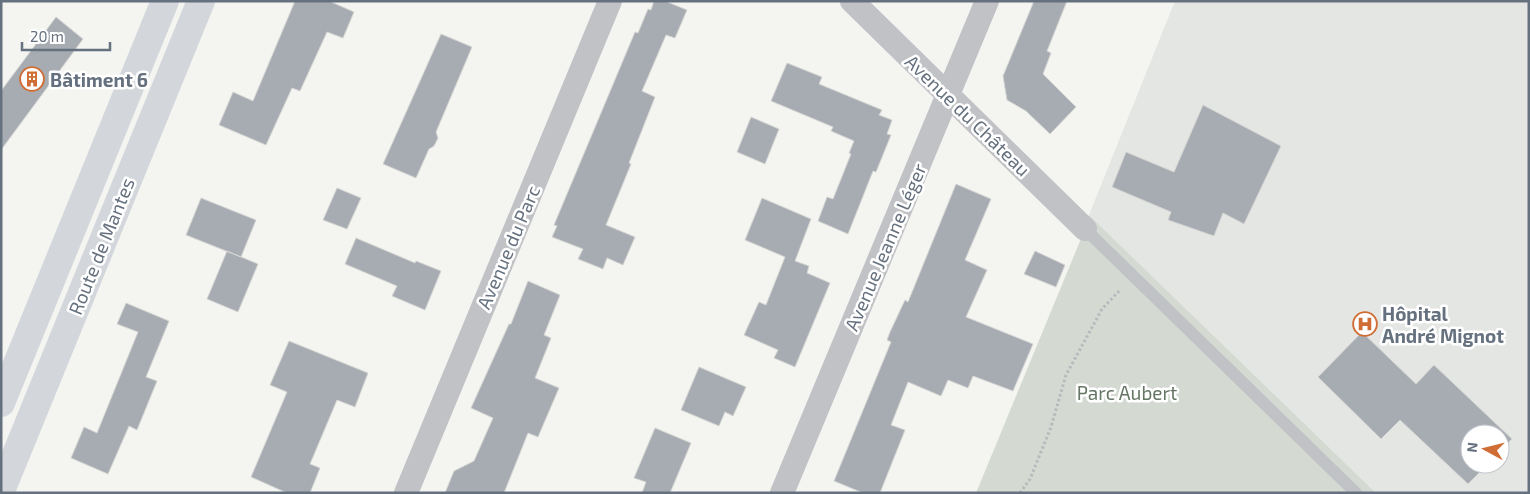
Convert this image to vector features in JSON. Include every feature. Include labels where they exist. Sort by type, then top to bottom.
[{"type":"main road","name":"Route de Mantes","points":[[1,403],[165,1]]},
{"type":"main road","name":"Route de Mantes","points":[[1,491],[202,1]]},
{"type":"street","name":"Avenue du Parc","points":[[406,493],[610,1]]},
{"type":"street","name":"Avenue du Château","points":[[852,1],[1085,229]]},
{"type":"street","name":"Avenue Jeanne Léger","points":[[782,493],[987,1]]},
{"type":"lane","points":[[1085,229],[1356,493]]},
{"type":"path","points":[[1020,493],[1030,479],[1051,428],[1066,375],[1102,309],[1134,275]]},
{"type":"shaded area","name":"Hôpital André Mignot","points":[[1175,1],[1529,1],[1529,493],[1376,493],[1089,215]]},
{"type":"green space","name":"Parc Aubert","points":[[1089,215],[1376,493],[976,493],[1085,229]]},
{"type":"building","points":[[295,1],[329,1],[354,12],[343,38],[327,32],[300,91],[292,88],[266,145],[219,125],[233,92],[253,101]]},
{"type":"building","points":[[654,1],[665,1],[687,10],[675,38],[666,35],[642,91],[655,97],[629,163],[631,164],[606,225],[635,237],[623,265],[607,258],[603,269],[578,259],[583,249],[552,237],[557,226],[554,225],[635,32],[638,33],[648,9],[651,10]]},
{"type":"building","points":[[1034,1],[1067,1],[1047,51],[1051,53],[1043,74],[1076,107],[1050,134],[1026,111],[1007,100],[1003,76]]},
{"type":"building","name":"Bâtiment 6","points":[[56,17],[83,39],[1,150],[1,91]]},
{"type":"building","points":[[441,34],[472,47],[436,132],[438,138],[434,146],[429,149],[416,178],[383,164]]},
{"type":"building","points":[[787,63],[822,77],[819,84],[882,110],[879,115],[892,120],[887,134],[891,135],[876,172],[873,171],[848,234],[818,221],[827,197],[833,199],[851,154],[849,153],[854,141],[831,131],[833,127],[771,101]]},
{"type":"building","points":[[1203,105],[1281,146],[1244,224],[1223,213],[1214,236],[1168,220],[1171,212],[1112,187],[1126,152],[1174,172]]},
{"type":"building","points":[[751,117],[779,129],[765,164],[737,152]]},
{"type":"building","points":[[956,184],[991,199],[965,260],[987,270],[966,317],[1033,344],[1013,391],[973,376],[968,388],[948,380],[941,396],[908,382],[891,425],[905,430],[880,493],[863,493],[834,481],[891,342],[887,340],[890,332],[905,300],[908,302]]},
{"type":"building","points":[[337,188],[361,198],[347,229],[323,220]]},
{"type":"building","points":[[201,198],[256,220],[241,257],[186,235]]},
{"type":"building","points":[[762,198],[811,219],[795,261],[809,266],[807,273],[830,283],[795,367],[774,358],[778,350],[744,335],[759,302],[766,305],[785,257],[745,240]]},
{"type":"building","points":[[356,238],[415,263],[416,261],[441,271],[425,310],[392,296],[397,286],[345,264]]},
{"type":"building","points":[[227,251],[258,264],[238,312],[207,299]]},
{"type":"building","points":[[1035,251],[1065,265],[1056,287],[1024,274]]},
{"type":"building","points":[[528,281],[560,295],[544,335],[551,338],[535,378],[559,388],[538,437],[528,433],[504,493],[445,493],[454,471],[474,461],[493,418],[471,408],[509,324],[511,324]]},
{"type":"building","points":[[126,303],[169,321],[146,377],[157,381],[137,430],[129,426],[108,474],[71,458],[84,427],[97,433],[138,332],[117,324]]},
{"type":"building","points":[[1362,332],[1416,384],[1434,365],[1496,424],[1460,424],[1460,474],[1478,474],[1468,484],[1400,420],[1381,439],[1318,377]]},
{"type":"building","points":[[289,341],[368,373],[355,407],[337,400],[310,464],[320,468],[310,493],[287,493],[251,477],[287,392],[270,385]]},
{"type":"building","points":[[699,367],[746,387],[733,416],[725,412],[719,426],[681,410]]},
{"type":"building","points":[[655,428],[691,443],[670,493],[642,493],[646,482],[634,478]]},
{"type":"place","name":"Bâtiment 6","points":[[32,79]]},
{"type":"place","name":"Hôpital André Mignot","points":[[1365,324]]}]
